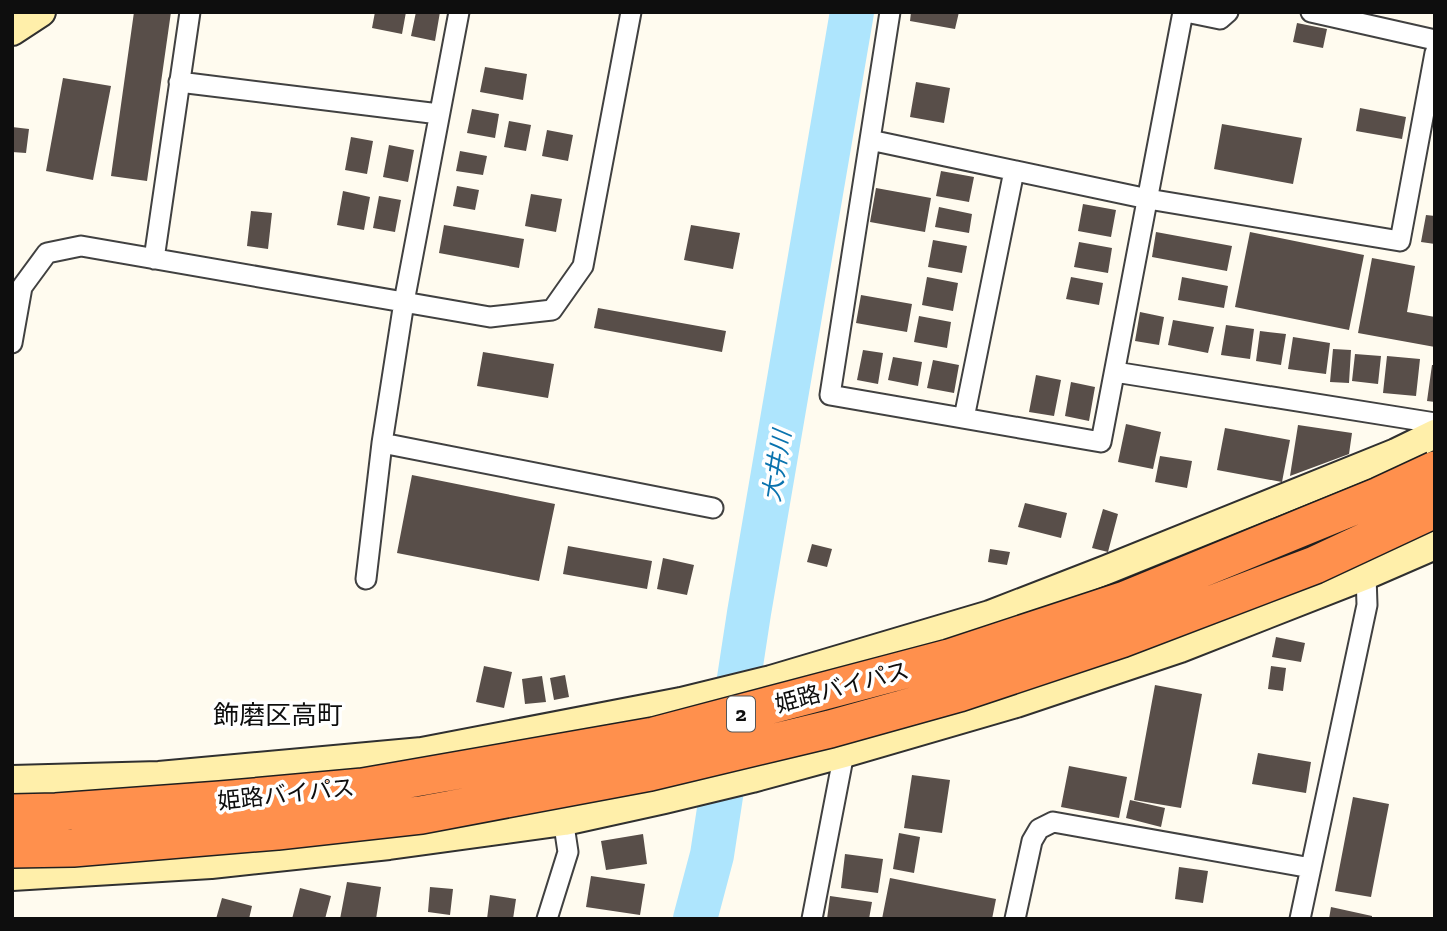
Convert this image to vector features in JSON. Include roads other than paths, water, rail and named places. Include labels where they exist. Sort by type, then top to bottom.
[{"type":"highway","name":"姫路バイパス","points":[[12,813],[207,802],[363,787],[654,736],[949,658],[1125,600],[1379,496],[1435,470]]},
{"type":"highway","name":"姫路バイパス","points":[[12,849],[114,845],[395,818],[650,772],[830,729],[959,693],[1121,639],[1315,565],[1435,509]]},
{"type":"street","points":[[12,31],[41,12]]},
{"type":"street","points":[[154,259],[190,12]]},
{"type":"street","points":[[366,579],[382,443],[404,302],[458,12]]},
{"type":"street","points":[[12,343],[22,286],[47,253],[81,246],[490,317],[552,310],[583,266],[631,12]]},
{"type":"street","points":[[890,12],[830,395],[1101,442],[1185,12],[1220,19],[1228,12]]},
{"type":"street","points":[[1311,12],[1435,40]]},
{"type":"street","points":[[870,140],[1148,200],[1399,242],[1435,53]]},
{"type":"street","points":[[180,82],[439,114]]},
{"type":"street","points":[[964,418],[1014,171]]},
{"type":"street","points":[[1115,372],[1435,423]]},
{"type":"street","points":[[12,780],[159,776],[422,752],[681,702],[771,680],[990,615],[1396,453],[1435,434]]},
{"type":"street","points":[[382,443],[713,508]]},
{"type":"street","points":[[12,876],[211,864],[388,845],[564,821],[664,799],[844,753],[1016,703],[1168,652],[1366,575],[1435,545]]},
{"type":"street","points":[[1300,919],[1367,604],[1366,575]]},
{"type":"street","points":[[547,919],[568,852],[550,727]]},
{"type":"street","points":[[812,919],[844,753]]},
{"type":"street","points":[[1015,919],[1032,841],[1039,830],[1053,822],[1311,868]]},
{"type":"waterway","name":"大井川","points":[[695,919],[712,855],[749,613],[852,12]]},
{"type":"district","name":"飾磨区高町","points":[[278,715]]}]
